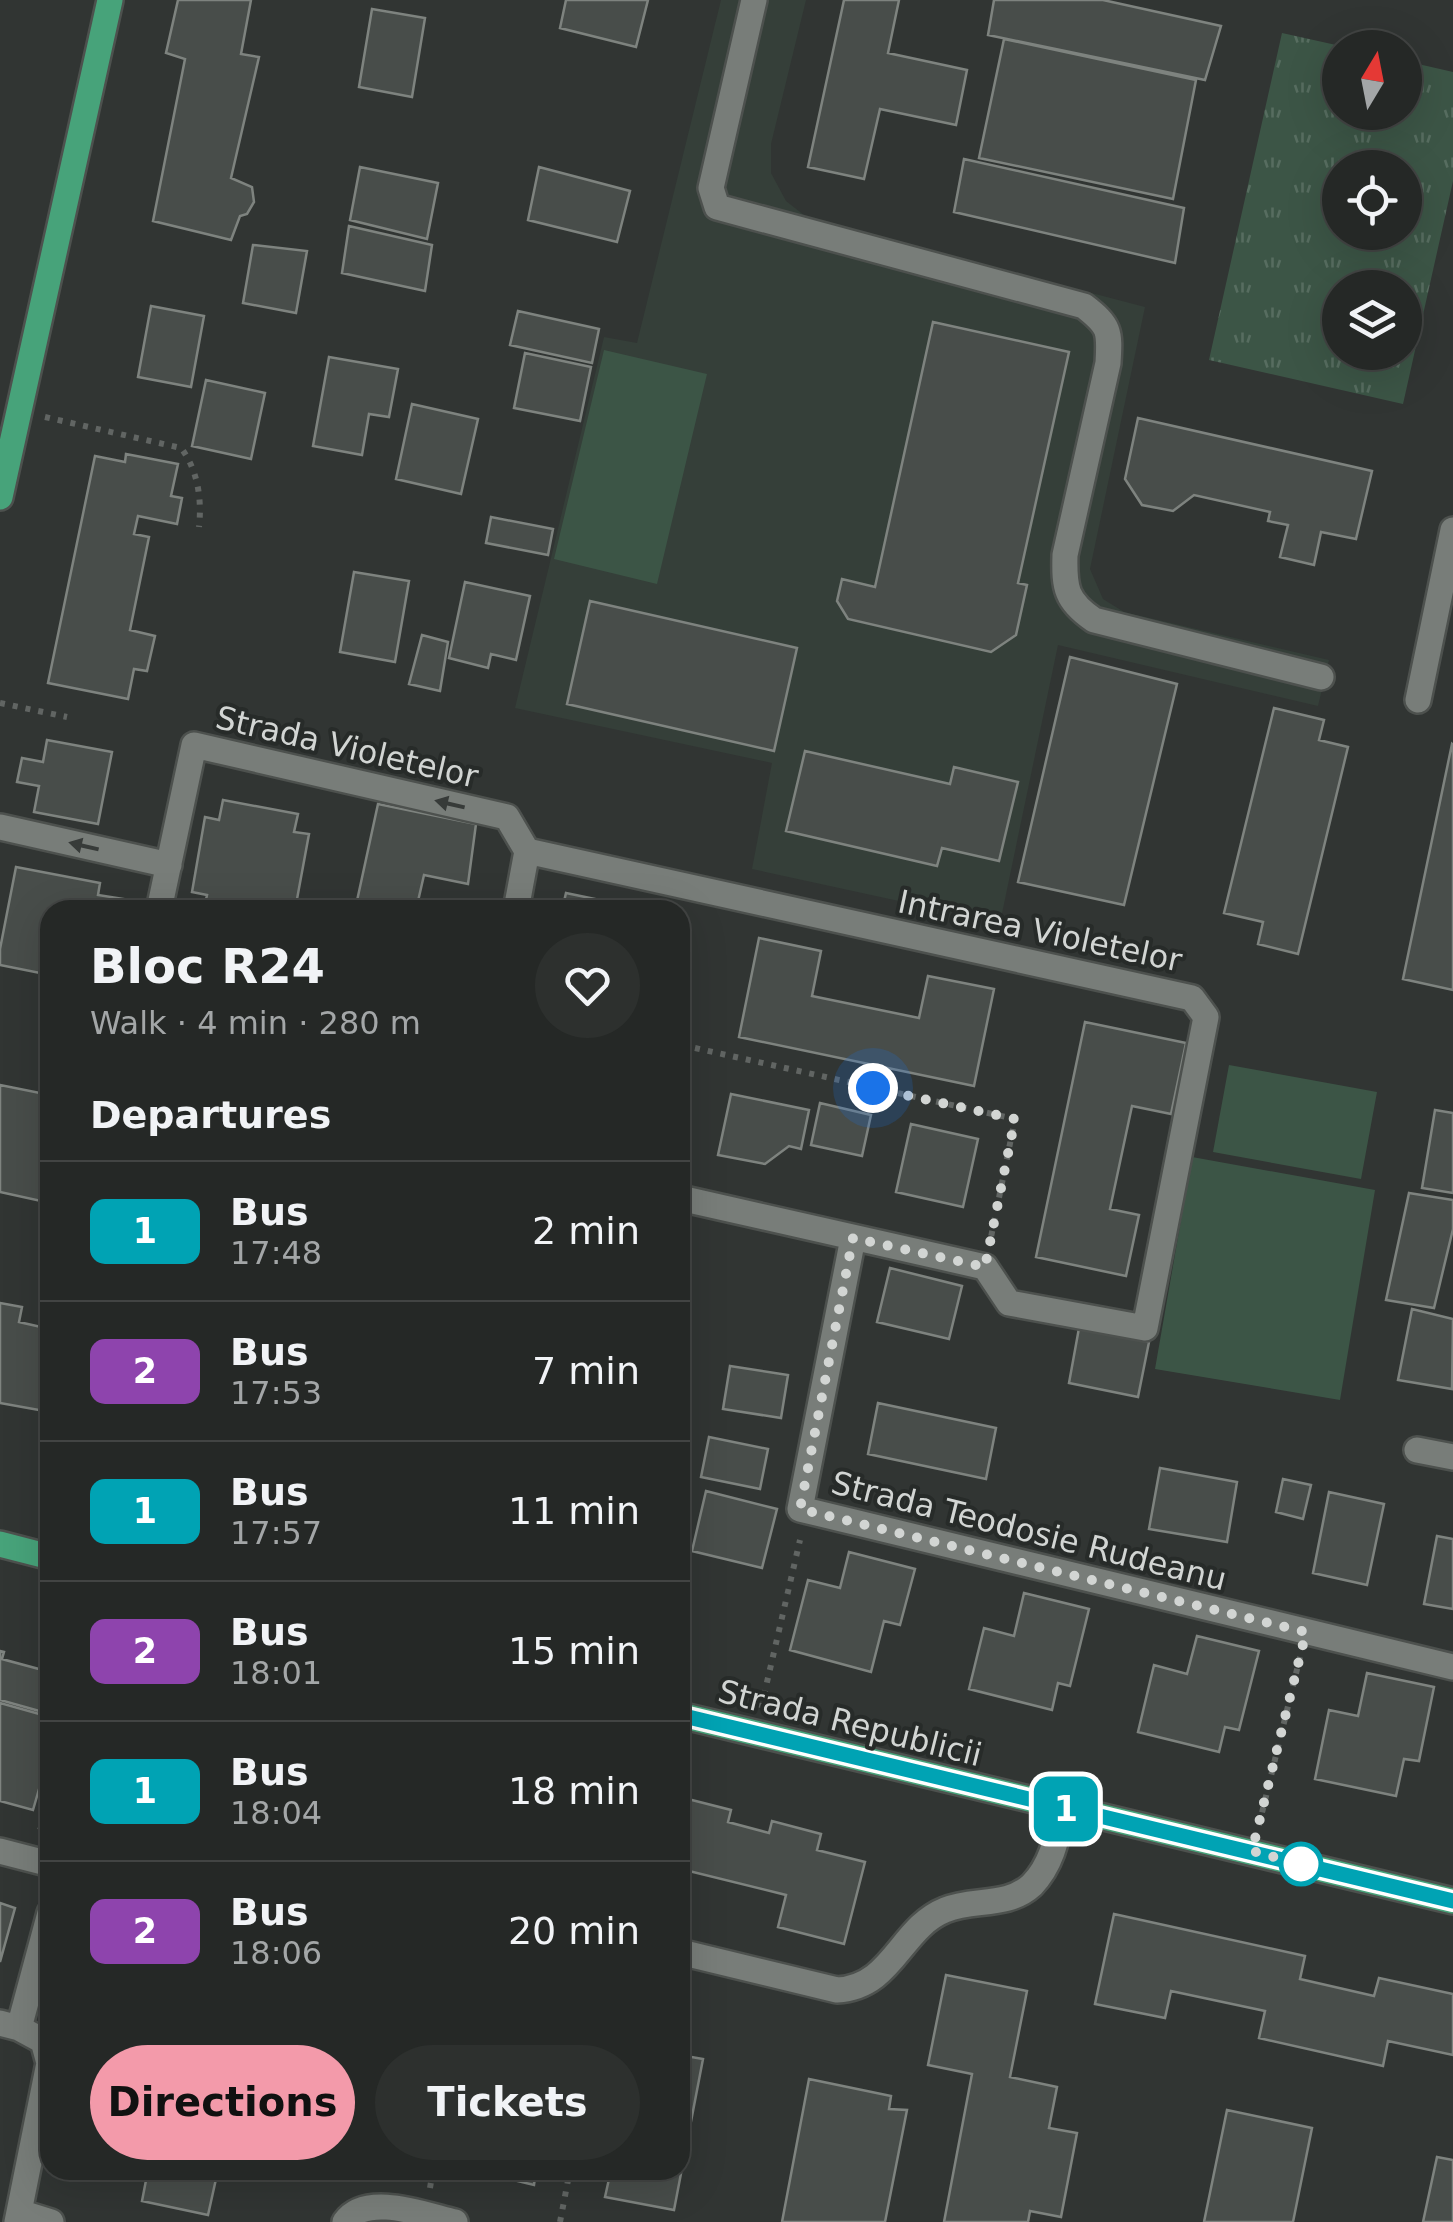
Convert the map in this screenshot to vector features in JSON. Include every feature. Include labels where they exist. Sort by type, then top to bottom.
[{"type":"main road","points":[[0,498],[110,0]]},
{"type":"main road","points":[[0,1544],[40,1554]]},
{"type":"main road","name":"Strada Republicii","points":[[690,1717],[1453,1901]]},
{"type":"street","points":[[754,0],[711,188],[718,207],[1084,306],[1105,322],[1110,339],[1108,363],[1065,554],[1064,581],[1075,607],[1094,620],[1322,677]]},
{"type":"street","points":[[1418,700],[1453,530]]},
{"type":"street","name":"Strada Violetelor","points":[[169,865],[194,745],[507,817],[528,851]]},
{"type":"street","points":[[0,827],[169,865],[161,900]]},
{"type":"street","points":[[518,900],[528,851]]},
{"type":"street","name":"Intrarea Violetelor","points":[[528,851],[1192,998],[1206,1017],[1146,1328],[1009,1303],[985,1267]]},
{"type":"street","points":[[690,1200],[985,1267]]},
{"type":"street","name":"Strada Teodosie Rudeanu","points":[[853,1238],[800,1509],[1453,1667]]},
{"type":"street","points":[[1417,1450],[1453,1457]]},
{"type":"street","points":[[690,1954],[837,1990],[856,1989],[880,1973],[924,1925],[944,1910],[1004,1901],[1028,1888],[1045,1869],[1054,1848],[1062,1808]]},
{"type":"street","points":[[0,1851],[40,1861]]},
{"type":"street","points":[[40,1941],[10,2026],[40,2040]]},
{"type":"street","points":[[40,2107],[18,2217],[51,2222]]},
{"type":"street","points":[[345,2222],[350,2214],[368,2208],[393,2208],[454,2222]]},
{"type":"path","points":[[19,412],[182,448],[190,460],[198,490],[199,527]]},
{"type":"path","points":[[0,702],[67,717]]},
{"type":"path","points":[[694,1048],[1015,1119],[985,1267]]},
{"type":"path","points":[[755,1733],[800,1545],[800,1509]]},
{"type":"path","points":[[1252,1851],[1306,1632]]},
{"type":"path","points":[[560,2222],[568,2180]]},
{"type":"shaded area","points":[[721,0],[806,0],[771,144],[771,173],[786,201],[809,219],[1145,307],[1090,569],[1103,599],[1124,612],[1329,660],[1318,706],[1058,645],[1000,923],[752,869],[772,763],[515,708],[604,337],[637,343]]},
{"type":"green space","points":[[1282,33],[1322,42],[1322,130],[1422,130],[1422,65],[1453,72],[1453,181],[1422,319],[1422,270],[1322,270],[1322,370],[1411,370],[1403,404],[1209,360]]},
{"type":"green space","points":[[604,350],[707,374],[657,584],[554,559]]},
{"type":"green space","points":[[1229,1065],[1377,1092],[1361,1179],[1213,1152]]},
{"type":"green space","points":[[1192,1157],[1375,1190],[1340,1400],[1155,1369]]},
{"type":"building","points":[[178,0],[251,0],[241,54],[259,57],[231,178],[252,187],[254,202],[247,214],[240,216],[231,240],[153,221],[185,59],[166,53]]},
{"type":"building","points":[[566,0],[648,0],[636,47],[560,28]]},
{"type":"building","points":[[844,0],[899,0],[888,53],[967,70],[956,125],[880,109],[864,179],[808,167]]},
{"type":"building","points":[[994,0],[1103,0],[1221,26],[1205,80],[988,35]]},
{"type":"building","points":[[372,9],[425,18],[412,97],[359,87]]},
{"type":"building","points":[[1004,39],[1196,80],[1173,199],[979,158]]},
{"type":"building","points":[[964,159],[1184,208],[1175,263],[954,212]]},
{"type":"building","points":[[360,167],[438,183],[427,239],[350,220]]},
{"type":"building","points":[[539,167],[630,191],[617,242],[528,220]]},
{"type":"building","points":[[349,226],[432,245],[425,291],[342,273]]},
{"type":"building","points":[[253,245],[307,251],[296,313],[243,303]]},
{"type":"building","points":[[151,306],[204,316],[191,387],[138,377]]},
{"type":"building","points":[[518,311],[599,329],[592,363],[510,345]]},
{"type":"building","points":[[933,322],[1069,352],[1018,583],[1027,585],[1016,635],[991,652],[848,619],[837,601],[842,579],[875,587]]},
{"type":"building","points":[[525,353],[591,367],[580,421],[514,408]]},
{"type":"building","points":[[329,357],[398,369],[389,417],[369,414],[362,455],[313,446]]},
{"type":"building","points":[[206,380],[265,393],[251,459],[192,446]]},
{"type":"building","points":[[412,404],[478,419],[461,494],[396,479]]},
{"type":"building","points":[[1138,418],[1372,471],[1356,539],[1321,532],[1314,565],[1280,557],[1288,525],[1268,521],[1270,512],[1194,495],[1173,511],[1142,505],[1125,479]]},
{"type":"building","points":[[126,454],[178,464],[171,496],[182,498],[177,524],[138,516],[134,534],[149,537],[130,630],[155,636],[147,671],[134,669],[128,699],[48,683],[95,456],[125,462]]},
{"type":"building","points":[[491,517],[553,529],[548,555],[486,543]]},
{"type":"building","points":[[354,572],[409,581],[395,662],[340,652]]},
{"type":"building","points":[[465,582],[530,596],[516,660],[491,654],[488,668],[449,658]]},
{"type":"building","points":[[590,601],[797,648],[774,751],[567,704]]},
{"type":"building","points":[[422,635],[448,642],[440,691],[409,684]]},
{"type":"building","points":[[1070,657],[1177,684],[1124,905],[1018,882]]},
{"type":"building","points":[[1274,708],[1324,720],[1319,740],[1348,747],[1298,954],[1258,944],[1263,922],[1224,913]]},
{"type":"building","points":[[47,740],[112,752],[98,824],[34,812],[39,786],[17,782],[22,758],[43,762]]},
{"type":"building","points":[[1453,745],[1453,990],[1403,979]]},
{"type":"building","points":[[805,751],[950,784],[954,767],[1018,782],[999,861],[942,848],[937,866],[786,831]]},
{"type":"building","points":[[223,800],[298,814],[294,832],[309,834],[297,900],[206,900],[207,895],[192,892],[205,817],[219,820]]},
{"type":"building","points":[[378,804],[476,824],[468,884],[424,875],[418,900],[357,900]]},
{"type":"building","points":[[16,867],[100,883],[98,895],[130,900],[40,900],[40,973],[0,965]]},
{"type":"building","points":[[566,893],[600,900],[564,900]]},
{"type":"building","points":[[759,938],[821,951],[812,996],[919,1018],[928,976],[994,989],[974,1086],[739,1037]]},
{"type":"building","points":[[1085,1022],[1186,1043],[1171,1114],[1132,1106],[1110,1209],[1139,1215],[1126,1276],[1036,1257]]},
{"type":"building","points":[[0,1085],[40,1093],[40,1201],[0,1192]]},
{"type":"building","points":[[731,1094],[809,1110],[801,1149],[789,1146],[765,1164],[718,1155]]},
{"type":"building","points":[[820,1103],[871,1115],[862,1156],[811,1145]]},
{"type":"building","points":[[1435,1110],[1453,1113],[1453,1193],[1422,1188]]},
{"type":"building","points":[[911,1124],[978,1139],[963,1207],[896,1192]]},
{"type":"building","points":[[1409,1193],[1453,1200],[1453,1229],[1434,1308],[1386,1300]]},
{"type":"building","points":[[890,1268],[962,1286],[949,1339],[877,1322]]},
{"type":"building","points":[[0,1303],[22,1307],[19,1322],[40,1327],[40,1410],[0,1403]]},
{"type":"building","points":[[1412,1309],[1453,1319],[1452,1389],[1398,1380]]},
{"type":"building","points":[[1079,1328],[1149,1342],[1138,1397],[1069,1383]]},
{"type":"building","points":[[730,1366],[788,1375],[781,1418],[723,1409]]},
{"type":"building","points":[[878,1403],[996,1428],[986,1479],[868,1454]]},
{"type":"building","points":[[709,1437],[768,1449],[760,1489],[701,1477]]},
{"type":"building","points":[[1160,1468],[1237,1482],[1227,1542],[1149,1529]]},
{"type":"building","points":[[1283,1479],[1311,1485],[1303,1519],[1276,1512]]},
{"type":"building","points":[[706,1491],[777,1509],[762,1568],[692,1551]]},
{"type":"building","points":[[1329,1492],[1384,1504],[1367,1585],[1313,1573]]},
{"type":"building","points":[[1437,1536],[1453,1539],[1453,1609],[1424,1604]]},
{"type":"building","points":[[849,1552],[915,1569],[900,1625],[884,1621],[871,1672],[790,1650],[808,1580],[840,1588]]},
{"type":"building","points":[[1024,1593],[1089,1609],[1070,1686],[1058,1683],[1052,1710],[969,1689],[984,1628],[1014,1636]]},
{"type":"building","points":[[1197,1636],[1259,1651],[1239,1730],[1225,1727],[1219,1752],[1138,1732],[1154,1665],[1187,1674]]},
{"type":"building","points":[[0,1651],[4,1652],[2,1659],[40,1669],[40,1711],[0,1700]]},
{"type":"building","points":[[1367,1673],[1434,1687],[1419,1761],[1404,1759],[1396,1796],[1315,1779],[1329,1710],[1358,1716]]},
{"type":"building","points":[[0,1703],[40,1714],[40,1786],[33,1810],[0,1801]]},
{"type":"building","points":[[690,1800],[731,1810],[728,1822],[769,1833],[772,1821],[821,1834],[817,1850],[865,1862],[844,1944],[778,1927],[786,1895],[690,1871]]},
{"type":"building","points":[[0,1903],[15,1908],[0,1962]]},
{"type":"building","points":[[1114,1914],[1305,1956],[1300,1979],[1374,1996],[1379,1978],[1453,1994],[1453,2055],[1388,2041],[1383,2066],[1259,2038],[1265,2011],[1171,1991],[1165,2018],[1095,2004]]},
{"type":"building","points":[[946,1975],[1027,1991],[1010,2077],[1057,2087],[1049,2128],[1077,2133],[1061,2217],[1030,2211],[1028,2222],[944,2222],[972,2074],[928,2065]]},
{"type":"building","points":[[690,2057],[703,2059],[690,2127]]},
{"type":"building","points":[[809,2079],[891,2096],[889,2109],[907,2110],[885,2222],[782,2222]]},
{"type":"building","points":[[1227,2110],[1312,2128],[1293,2222],[1204,2222]]},
{"type":"building","points":[[1437,2157],[1453,2160],[1453,2222],[1423,2222]]},
{"type":"building","points":[[146,2180],[216,2180],[208,2215],[142,2201]]},
{"type":"building","points":[[609,2180],[680,2180],[674,2210],[605,2197]]},
{"type":"bus line","name":"1","points":[[690,1717],[1453,1901]]},
{"type":"route","points":[[873,1088],[1015,1119],[985,1267],[853,1238],[800,1509],[1306,1632],[1252,1851],[1307,1866],[1301,1864]]}]
